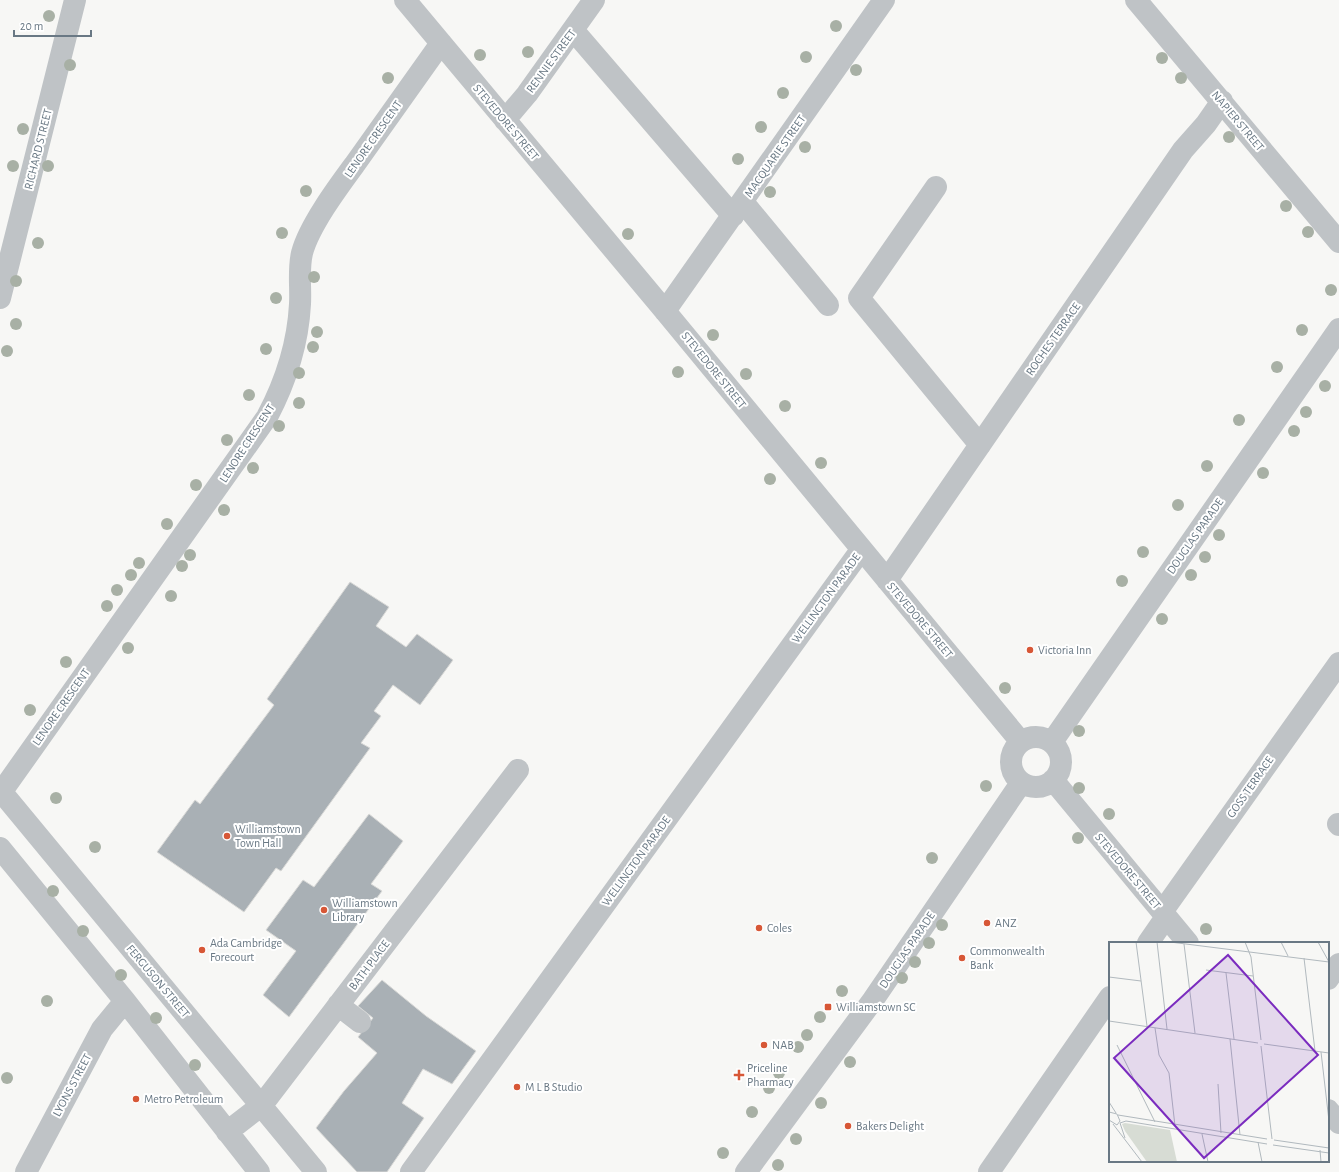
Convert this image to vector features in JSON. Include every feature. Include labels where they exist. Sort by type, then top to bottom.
[{"type":"street","name":"RICHARD STREET","points":[[0,298],[75,0]]},
{"type":"street","name":"STEVEDORE STREET","points":[[405,0],[665,311],[1021,742]]},
{"type":"street","name":"RENNIE STREET","points":[[505,120],[527,94],[594,0]]},
{"type":"street","name":"MACQUARIE STREET","points":[[665,311],[884,0]]},
{"type":"street","name":"NAPIER STREET","points":[[1136,0],[1339,242]]},
{"type":"street","points":[[573,30],[828,305]]},
{"type":"street","name":"LENORE CRESCENT","points":[[0,792],[267,417],[282,385],[294,339],[300,304],[300,264],[302,252],[306,242],[340,186],[441,43]]},
{"type":"street","name":"ROCHES TERRACE","points":[[887,580],[1183,150],[1206,124],[1222,101]]},
{"type":"street","points":[[936,187],[859,298],[980,445]]},
{"type":"street","name":"DOUGLAS PARADE","points":[[1052,742],[1339,329]]},
{"type":"street","name":"WELLINGTON PARADE","points":[[411,1172],[861,550]]},
{"type":"street","name":"GOSS TERRACE","points":[[1149,942],[1164,914],[1339,663]]},
{"type":"street","points":[[1038,737],[1052,742],[1060,754],[1061,763],[1059,773],[1053,780],[1045,785],[1036,787],[1021,783],[1017,779],[1012,770],[1011,759],[1014,749],[1021,742],[1029,738],[1038,737]]},
{"type":"street","name":"BATH PLACE","points":[[227,1132],[262,1105],[518,770]]},
{"type":"street","name":"STEVEDORE STREET","points":[[1053,780],[1187,942]]},
{"type":"street","name":"DOUGLAS PARADE","points":[[746,1172],[873,1000],[1021,783]]},
{"type":"street","name":"FERGUSON STREET","points":[[0,792],[262,1105],[316,1172]]},
{"type":"street","points":[[0,848],[125,1001],[259,1172]]},
{"type":"street","points":[[1329,978],[1339,964]]},
{"type":"street","points":[[990,1170],[1109,998]]},
{"type":"street","name":"LYONS STREET","points":[[26,1172],[102,1029],[125,1001]]},
{"type":"street","points":[[338,1005],[360,1022]]},
{"type":"street","points":[[1329,1111],[1339,1123]]},
{"type":"building","name":"Williamstown Town Hall","points":[[350,582],[389,607],[376,626],[406,647],[417,634],[453,660],[420,705],[393,685],[374,711],[381,716],[361,743],[370,748],[281,871],[276,868],[244,912],[157,852],[195,800],[200,804],[274,705],[267,699]]},
{"type":"building","name":"Williamstown Library","points":[[369,814],[403,841],[371,884],[382,891],[289,1017],[263,995],[296,951],[266,930],[303,880],[314,887]]},
{"type":"building","points":[[382,980],[426,1016],[476,1051],[452,1084],[423,1069],[402,1103],[424,1118],[387,1172],[357,1172],[316,1128],[344,1091],[377,1053],[358,1037],[373,1018],[358,1006]]},
{"type":"place","name":"Victoria Inn","points":[[1030,650]]},
{"type":"place","name":"Williamstown Town Hall","points":[[227,836]]},
{"type":"place","name":"Williamstown Library","points":[[324,910]]},
{"type":"place","name":"ANZ","points":[[987,923]]},
{"type":"place","name":"Coles","points":[[759,928]]},
{"type":"place","name":"Ada Cambridge Forecourt","points":[[202,950]]},
{"type":"place","name":"Commonwealth Bank","points":[[962,958]]},
{"type":"place","name":"Williamstown SC","points":[[828,1007]]},
{"type":"place","name":"NAB","points":[[764,1045]]},
{"type":"place","name":"Priceline Pharmacy","points":[[739,1075]]},
{"type":"place","name":"M L B Studio","points":[[517,1087]]},
{"type":"place","name":"Metro Petroleum","points":[[136,1099]]},
{"type":"place","name":"Bakers Delight","points":[[848,1126]]}]
